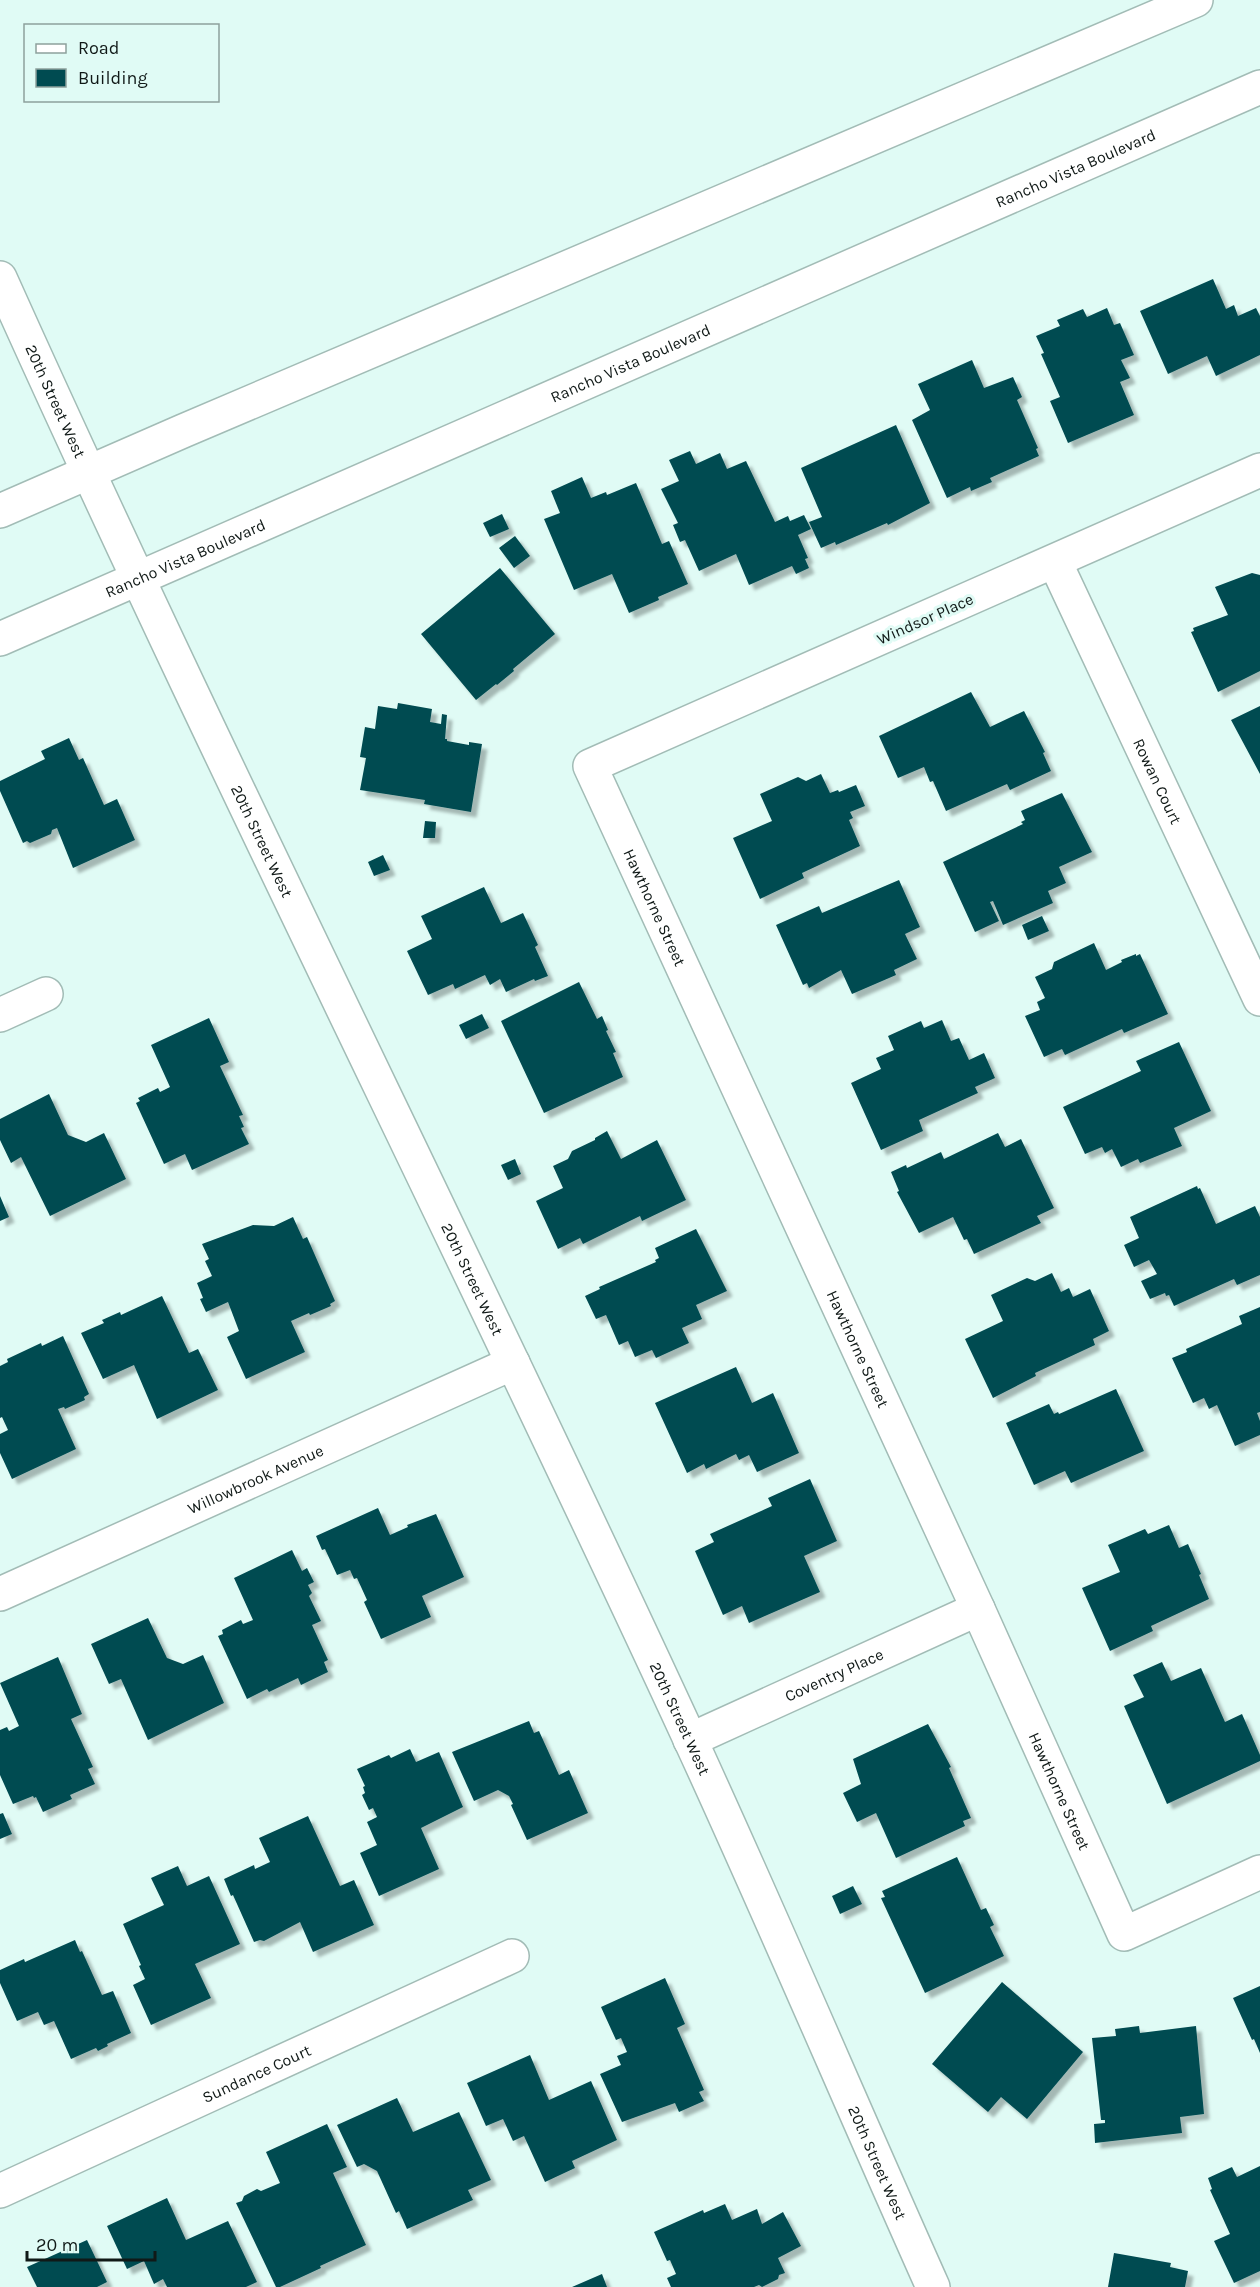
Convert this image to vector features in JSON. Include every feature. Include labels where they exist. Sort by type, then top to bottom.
[{"type":"street","points":[[0,511],[1196,0]]},
{"type":"street","name":"Rancho Vista Boulevard","points":[[0,639],[1260,87]]},
{"type":"street","name":"20th Street West","points":[[0,278],[87,472],[513,1363],[690,1740],[933,2287]]},
{"type":"street","name":"Windsor Place","points":[[590,766],[1260,470]]},
{"type":"street","name":"Rowan Court","points":[[1055,562],[1260,999]]},
{"type":"street","name":"Hawthorne Street","points":[[590,766],[978,1609],[1124,1934],[1260,1872]]},
{"type":"street","points":[[0,1015],[46,994]]},
{"type":"street","name":"Willowbrook Avenue","points":[[0,1594],[513,1363]]},
{"type":"street","name":"Coventry Place","points":[[690,1740],[978,1609]]},
{"type":"street","name":"Sundance Court","points":[[0,2191],[512,1956]]},
{"type":"building","points":[[1213,279],[1226,309],[1234,305],[1238,316],[1256,308],[1260,316],[1260,355],[1216,376],[1207,356],[1168,374],[1140,311]]},
{"type":"building","points":[[1107,308],[1114,325],[1120,323],[1134,355],[1121,360],[1130,378],[1120,382],[1134,415],[1068,443],[1050,401],[1060,397],[1041,354],[1044,353],[1036,336],[1060,326],[1057,320],[1083,309],[1087,317]]},
{"type":"building","points":[[972,360],[984,388],[1013,377],[1022,397],[1017,400],[1038,448],[1036,449],[1039,456],[990,478],[992,482],[971,491],[970,487],[947,498],[912,420],[930,410],[918,384]]},
{"type":"building","points":[[896,425],[930,503],[888,525],[887,523],[836,545],[835,542],[821,548],[809,522],[822,517],[801,468]]},
{"type":"building","points":[[690,451],[696,464],[720,453],[727,469],[746,461],[775,522],[788,516],[790,521],[804,515],[811,529],[798,535],[808,558],[805,559],[809,568],[796,574],[792,566],[749,585],[736,554],[699,571],[685,540],[680,542],[673,525],[678,523],[661,489],[679,481],[669,460]]},
{"type":"building","points":[[582,477],[591,498],[606,492],[607,495],[636,483],[662,544],[669,541],[688,584],[629,613],[612,574],[574,590],[544,519],[560,513],[551,491]]},
{"type":"building","points":[[502,514],[509,529],[490,537],[483,523]]},
{"type":"building","points":[[515,536],[530,556],[514,568],[499,548]]},
{"type":"building","points":[[500,568],[555,634],[513,669],[514,671],[476,700],[421,634]]},
{"type":"building","points":[[1252,573],[1260,575],[1260,671],[1218,692],[1191,632],[1194,631],[1193,628],[1228,615],[1215,587]]},
{"type":"building","points":[[971,692],[990,727],[1024,711],[1045,752],[1043,753],[1051,771],[1010,790],[1007,784],[946,811],[924,767],[898,778],[879,736]]},
{"type":"building","points":[[398,703],[432,709],[430,722],[441,724],[442,714],[447,715],[445,739],[447,741],[469,745],[469,742],[482,744],[471,812],[424,804],[425,800],[360,790],[366,758],[360,757],[365,727],[375,729],[378,706],[397,709]]},
{"type":"building","points":[[1260,706],[1260,774],[1231,720]]},
{"type":"building","points":[[69,738],[79,760],[83,758],[104,805],[117,799],[135,840],[73,868],[57,828],[52,830],[51,834],[30,843],[27,841],[23,843],[0,791],[0,781],[45,759],[41,751]]},
{"type":"building","points":[[821,774],[830,793],[856,785],[865,806],[850,812],[853,818],[849,820],[860,846],[802,873],[804,878],[760,899],[733,838],[772,821],[760,794],[798,777],[806,781]]},
{"type":"building","points":[[1062,793],[1092,852],[1059,867],[1066,883],[1048,891],[1053,903],[1003,925],[993,901],[990,902],[999,921],[975,932],[943,862],[1023,824],[1021,822],[1025,820],[1021,811]]},
{"type":"building","points":[[425,821],[436,822],[435,838],[423,838]]},
{"type":"building","points":[[383,855],[390,870],[374,876],[368,862]]},
{"type":"building","points":[[899,880],[920,927],[905,934],[917,959],[894,970],[896,975],[852,994],[841,970],[809,988],[807,983],[803,985],[776,925],[819,906],[822,913]]},
{"type":"building","points":[[484,887],[501,923],[523,913],[538,945],[535,947],[548,976],[535,981],[534,979],[506,992],[500,979],[490,985],[485,975],[455,989],[453,984],[428,995],[407,951],[432,939],[421,916]]},
{"type":"building","points":[[1042,916],[1049,931],[1028,940],[1022,925]]},
{"type":"building","points":[[1094,943],[1106,970],[1122,962],[1121,960],[1140,954],[1168,1014],[1124,1033],[1122,1029],[1065,1055],[1062,1049],[1044,1057],[1025,1016],[1040,1010],[1037,1002],[1045,998],[1035,977],[1052,969],[1054,962]]},
{"type":"building","points":[[579,982],[597,1019],[602,1016],[623,1077],[544,1113],[501,1021]]},
{"type":"building","points":[[482,1014],[489,1028],[466,1039],[459,1025]]},
{"type":"building","points":[[209,1018],[229,1062],[220,1066],[243,1115],[239,1116],[244,1127],[241,1128],[249,1144],[192,1170],[185,1154],[164,1164],[136,1103],[140,1101],[138,1098],[158,1088],[160,1092],[170,1087],[151,1045]]},
{"type":"building","points":[[942,1020],[951,1041],[959,1038],[969,1060],[984,1053],[995,1078],[975,1087],[978,1093],[919,1120],[923,1131],[881,1150],[851,1083],[881,1069],[876,1058],[894,1050],[888,1036],[921,1021],[924,1028]]},
{"type":"building","points":[[1179,1042],[1211,1111],[1174,1128],[1182,1146],[1140,1163],[1138,1159],[1121,1167],[1112,1149],[1105,1153],[1102,1147],[1085,1154],[1063,1107],[1141,1071],[1136,1061]]},
{"type":"building","points":[[49,1094],[68,1135],[86,1142],[104,1133],[126,1179],[50,1216],[21,1157],[11,1163],[0,1140],[0,1119]]},
{"type":"building","points":[[607,1131],[621,1159],[657,1140],[686,1200],[642,1221],[640,1216],[583,1244],[580,1238],[558,1249],[536,1201],[563,1188],[553,1166],[568,1159],[572,1151],[595,1140]]},
{"type":"building","points":[[998,1133],[1005,1147],[1021,1139],[1054,1208],[1037,1216],[1041,1223],[974,1254],[953,1217],[919,1233],[897,1192],[899,1191],[891,1172],[906,1165],[907,1168],[941,1152],[944,1159]]},
{"type":"building","points":[[515,1159],[521,1174],[508,1180],[501,1165]]},
{"type":"building","points":[[1197,1186],[1216,1224],[1255,1206],[1260,1217],[1260,1275],[1237,1285],[1234,1279],[1174,1306],[1169,1295],[1166,1296],[1165,1293],[1150,1299],[1141,1281],[1157,1274],[1149,1260],[1134,1267],[1124,1245],[1139,1238],[1130,1217]]},
{"type":"building","points":[[0,1196],[9,1217],[0,1221]]},
{"type":"building","points":[[293,1217],[303,1239],[307,1237],[335,1301],[330,1304],[331,1306],[291,1321],[305,1352],[246,1379],[227,1337],[239,1331],[228,1302],[206,1312],[200,1299],[203,1298],[197,1283],[212,1276],[205,1261],[209,1259],[202,1244],[253,1225],[274,1226]]},
{"type":"building","points":[[696,1229],[727,1291],[696,1305],[702,1319],[682,1328],[689,1343],[656,1358],[652,1350],[635,1357],[628,1341],[619,1345],[606,1315],[596,1319],[585,1296],[600,1289],[599,1287],[656,1262],[655,1260],[659,1258],[655,1248]]},
{"type":"building","points":[[1052,1273],[1061,1292],[1069,1288],[1073,1297],[1090,1289],[1109,1331],[1093,1339],[1095,1345],[1035,1373],[1036,1376],[993,1398],[965,1339],[1003,1321],[991,1295],[1027,1278],[1035,1281]]},
{"type":"building","points":[[162,1296],[189,1353],[198,1349],[218,1390],[157,1419],[134,1365],[103,1379],[81,1333],[104,1323],[102,1320],[120,1312],[121,1315]]},
{"type":"building","points":[[1260,1307],[1260,1412],[1257,1413],[1260,1421],[1260,1435],[1235,1446],[1217,1405],[1209,1409],[1204,1398],[1193,1403],[1172,1358],[1187,1352],[1186,1349],[1242,1324],[1239,1316]]},
{"type":"building","points":[[63,1336],[89,1394],[84,1397],[85,1400],[65,1409],[64,1407],[58,1409],[76,1449],[12,1479],[0,1453],[0,1434],[8,1430],[2,1417],[0,1418],[0,1366],[8,1362],[7,1359],[41,1343],[42,1346]]},
{"type":"building","points":[[736,1367],[752,1403],[773,1393],[799,1453],[757,1472],[749,1455],[739,1460],[736,1454],[706,1469],[704,1464],[687,1473],[655,1403]]},
{"type":"building","points":[[1116,1389],[1144,1451],[1071,1483],[1065,1471],[1034,1485],[1006,1423],[1049,1404],[1054,1414],[1058,1412],[1059,1414]]},
{"type":"building","points":[[810,1479],[837,1541],[804,1556],[820,1592],[749,1623],[742,1606],[723,1615],[695,1551],[714,1542],[710,1534],[772,1506],[768,1498]]},
{"type":"building","points":[[378,1508],[390,1535],[408,1527],[407,1525],[436,1514],[464,1577],[422,1596],[431,1617],[381,1639],[364,1602],[367,1600],[357,1578],[354,1579],[350,1570],[337,1575],[316,1536]]},
{"type":"building","points":[[1169,1525],[1179,1548],[1188,1544],[1209,1599],[1151,1626],[1153,1631],[1110,1651],[1082,1588],[1120,1572],[1108,1545],[1145,1529],[1148,1534]]},
{"type":"building","points":[[292,1550],[302,1571],[307,1568],[314,1582],[308,1585],[312,1593],[309,1596],[321,1621],[312,1625],[328,1660],[324,1662],[328,1672],[301,1685],[298,1678],[269,1692],[267,1689],[247,1699],[218,1636],[223,1634],[222,1630],[241,1620],[243,1624],[253,1620],[234,1578]]},
{"type":"building","points":[[148,1618],[167,1658],[183,1664],[203,1655],[224,1703],[148,1740],[121,1679],[109,1684],[91,1644]]},
{"type":"building","points":[[58,1657],[82,1714],[71,1719],[93,1767],[88,1769],[95,1784],[70,1795],[72,1799],[43,1812],[36,1797],[33,1796],[13,1804],[0,1775],[0,1730],[7,1727],[9,1731],[19,1726],[0,1683]]},
{"type":"building","points":[[1162,1662],[1171,1681],[1201,1668],[1225,1722],[1242,1714],[1260,1755],[1260,1761],[1167,1804],[1124,1706],[1144,1697],[1133,1675]]},
{"type":"building","points":[[529,1721],[534,1733],[539,1731],[559,1775],[569,1770],[588,1813],[527,1840],[509,1796],[498,1790],[474,1801],[452,1752]]},
{"type":"building","points":[[928,1724],[951,1767],[949,1768],[971,1818],[963,1821],[965,1826],[896,1858],[876,1813],[857,1822],[843,1793],[861,1784],[853,1759]]},
{"type":"building","points":[[410,1749],[416,1762],[439,1752],[463,1807],[421,1828],[439,1869],[379,1896],[360,1853],[377,1845],[367,1822],[377,1817],[373,1808],[369,1810],[362,1795],[365,1793],[363,1787],[365,1786],[357,1769],[389,1755],[391,1758]]},
{"type":"building","points":[[3,1813],[12,1834],[0,1839],[0,1814]]},
{"type":"building","points":[[308,1816],[340,1886],[354,1880],[374,1925],[313,1952],[300,1922],[264,1941],[254,1942],[224,1879],[254,1865],[255,1869],[270,1862],[259,1838]]},
{"type":"building","points":[[957,1857],[981,1910],[986,1908],[994,1925],[990,1927],[1004,1956],[925,1993],[881,1898],[885,1897],[882,1891]]},
{"type":"building","points":[[178,1866],[187,1886],[209,1876],[240,1944],[195,1964],[211,1998],[151,2025],[133,1985],[145,1979],[123,1924],[164,1905],[151,1878]]},
{"type":"building","points":[[853,1886],[862,1904],[840,1914],[832,1896]]},
{"type":"building","points":[[75,1940],[102,1995],[113,1991],[131,2033],[107,2044],[108,2046],[98,2051],[96,2048],[71,2059],[54,2021],[44,2025],[38,2012],[17,2021],[0,1983],[0,1970],[24,1959],[25,1962]]},
{"type":"building","points":[[665,1978],[685,2024],[677,2028],[704,2090],[699,2092],[704,2101],[679,2112],[675,2103],[622,2122],[600,2074],[621,2065],[617,2056],[627,2052],[621,2038],[616,2040],[601,2007]]},
{"type":"building","points":[[1002,1982],[1083,2052],[1027,2119],[1001,2097],[988,2112],[932,2064]]},
{"type":"building","points":[[1260,1986],[1260,2053],[1233,1998]]},
{"type":"building","points":[[1139,2026],[1140,2033],[1196,2026],[1204,2114],[1180,2117],[1182,2133],[1095,2143],[1094,2124],[1105,2123],[1105,2120],[1101,2120],[1092,2038],[1116,2036],[1115,2029]]},
{"type":"building","points":[[530,2055],[549,2100],[591,2081],[617,2140],[572,2161],[575,2168],[545,2182],[524,2136],[513,2141],[503,2119],[486,2126],[467,2083]]},
{"type":"building","points":[[397,2098],[413,2132],[459,2112],[491,2180],[468,2190],[473,2200],[407,2229],[399,2211],[396,2213],[377,2171],[364,2164],[357,2167],[337,2125]]},
{"type":"building","points":[[327,2124],[347,2167],[333,2173],[366,2245],[320,2266],[321,2268],[276,2287],[236,2203],[257,2189],[261,2191],[280,2183],[266,2152]]},
{"type":"building","points":[[1260,2166],[1260,2271],[1234,2283],[1214,2241],[1230,2234],[1210,2190],[1212,2189],[1208,2178],[1232,2167],[1237,2177]]},
{"type":"building","points":[[167,2198],[186,2240],[228,2221],[257,2282],[246,2287],[167,2287],[163,2279],[154,2284],[144,2261],[127,2269],[107,2226]]},
{"type":"building","points":[[725,2204],[732,2220],[757,2209],[762,2224],[783,2212],[801,2246],[778,2258],[785,2273],[762,2287],[759,2285],[754,2287],[671,2287],[667,2278],[676,2274],[670,2260],[667,2261],[654,2232],[703,2210],[704,2213]]},
{"type":"building","points":[[87,2240],[107,2282],[97,2287],[37,2287],[27,2267]]},
{"type":"building","points":[[1114,2253],[1171,2263],[1170,2267],[1188,2271],[1185,2287],[1108,2287]]},
{"type":"building","points":[[602,2274],[607,2287],[572,2287]]}]
